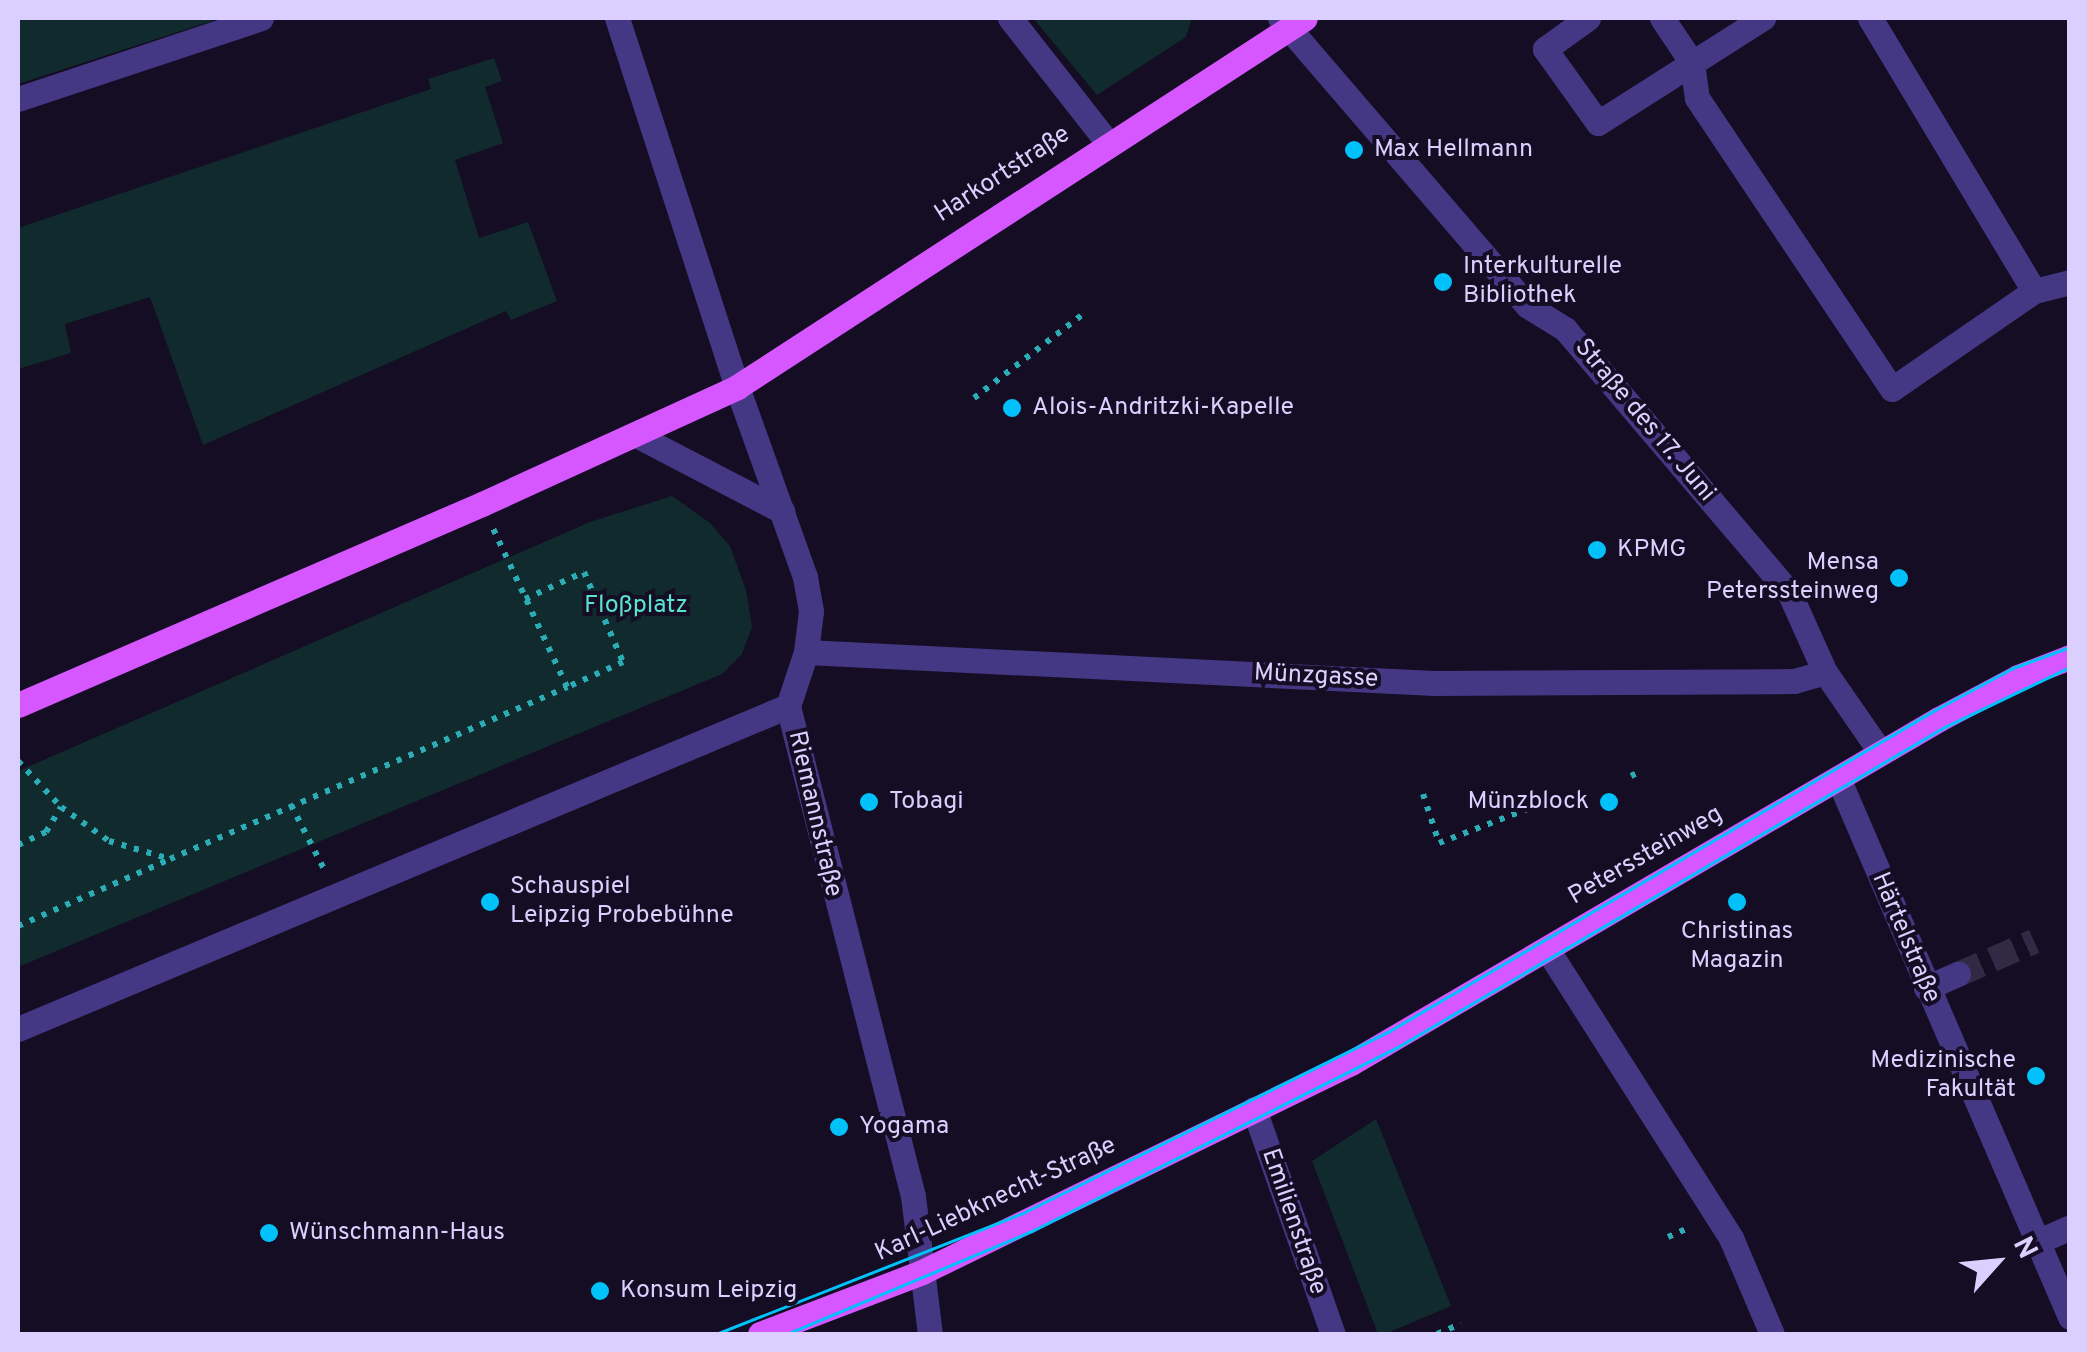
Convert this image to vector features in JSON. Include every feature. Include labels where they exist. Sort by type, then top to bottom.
[{"type":"main road","name":"Harkortstraße","points":[[736,387],[1291,21]]},
{"type":"main road","points":[[18,705],[636,436],[736,387]]},
{"type":"main road","name":"Peterssteinweg","points":[[1254,1110],[1365,1055],[1881,753],[2018,677],[2070,657]]},
{"type":"main road","name":"Karl-Liebknecht-Straße","points":[[760,1334],[922,1272],[1254,1110]]},
{"type":"street","points":[[18,100],[261,18]]},
{"type":"street","name":"Riemannstraße","points":[[616,18],[736,387],[805,576],[811,611],[806,652],[788,706],[913,1196],[930,1334]]},
{"type":"street","points":[[1010,18],[1108,144]]},
{"type":"street","points":[[1588,18],[1545,49],[1598,123],[1763,18]]},
{"type":"street","points":[[1662,18],[1692,63],[1697,98],[1892,388],[2034,291],[2070,282]]},
{"type":"street","points":[[1870,18],[2034,291]]},
{"type":"street","name":"Straße des 17. Juni","points":[[1291,21],[1528,306],[1565,329],[1789,592],[1825,672],[1881,753]]},
{"type":"street","points":[[636,436],[782,510]]},
{"type":"street","name":"Münzgasse","points":[[806,652],[1434,683],[1794,681],[1825,672]]},
{"type":"street","points":[[18,1028],[788,706]]},
{"type":"street","name":"Härtelstraße","points":[[1838,778],[2070,1318]]},
{"type":"street","points":[[1547,949],[1731,1238],[1772,1334]]},
{"type":"street","points":[[1926,988],[1958,974]]},
{"type":"street","name":"Emilienstraße","points":[[1254,1110],[1332,1334]]},
{"type":"street","points":[[2037,1242],[2069,1228]]},
{"type":"path","points":[[974,398],[1082,314]]},
{"type":"path","points":[[482,504],[567,687]]},
{"type":"path","points":[[18,926],[623,662],[584,572],[525,599]]},
{"type":"path","points":[[18,761],[61,807],[110,842],[170,859]]},
{"type":"path","points":[[1423,794],[1439,843],[1545,802],[1576,796]]},
{"type":"path","points":[[291,806],[337,894]]},
{"type":"path","points":[[18,845],[46,832],[61,807]]},
{"type":"path","points":[[1437,1334],[1461,1324]]},
{"type":"green space","points":[[18,18],[221,18],[18,84]]},
{"type":"green space","points":[[1033,18],[1192,18],[1186,37],[1097,95]]},
{"type":"green space","points":[[494,58],[502,81],[485,87],[503,143],[455,160],[479,238],[528,222],[557,301],[511,320],[506,311],[203,445],[150,297],[65,324],[71,353],[18,369],[18,228],[431,89],[428,79]]},
{"type":"green space","name":"Floßplatz","points":[[672,496],[710,523],[730,546],[746,590],[752,627],[742,654],[722,674],[18,967],[18,771],[590,522]]},
{"type":"green space","points":[[1376,1119],[1451,1306],[1385,1334],[1378,1334],[1312,1161]]},
{"type":"tunnel","points":[[1958,974],[2034,941]]},
{"type":"tram line","points":[[716,1334],[1025,1212],[1388,1032],[1935,710],[2013,668],[2070,647]]},
{"type":"tram line","points":[[787,1334],[1032,1231],[1396,1048],[1943,728],[2070,667]]},
{"type":"place","name":"Max Hellmann","points":[[1354,150]]},
{"type":"place","name":"Interkulturelle Bibliothek","points":[[1443,282]]},
{"type":"place","name":"Alois-Andritzki-Kapelle","points":[[1012,408]]},
{"type":"place","name":"KPMG","points":[[1597,550]]},
{"type":"place","name":"Mensa Peterssteinweg","points":[[1899,578]]},
{"type":"place","name":"Tobagi","points":[[869,802]]},
{"type":"place","name":"Münzblock","points":[[1609,802]]},
{"type":"place","name":"Schauspiel Leipzig Probebühne","points":[[490,902]]},
{"type":"place","name":"Christinas Magazin","points":[[1737,902]]},
{"type":"place","name":"Medizinische Fakultät","points":[[2036,1076]]},
{"type":"place","name":"Yogama","points":[[839,1127]]},
{"type":"place","name":"Wünschmann-Haus","points":[[269,1233]]},
{"type":"place","name":"Konsum Leipzig","points":[[600,1291]]}]
